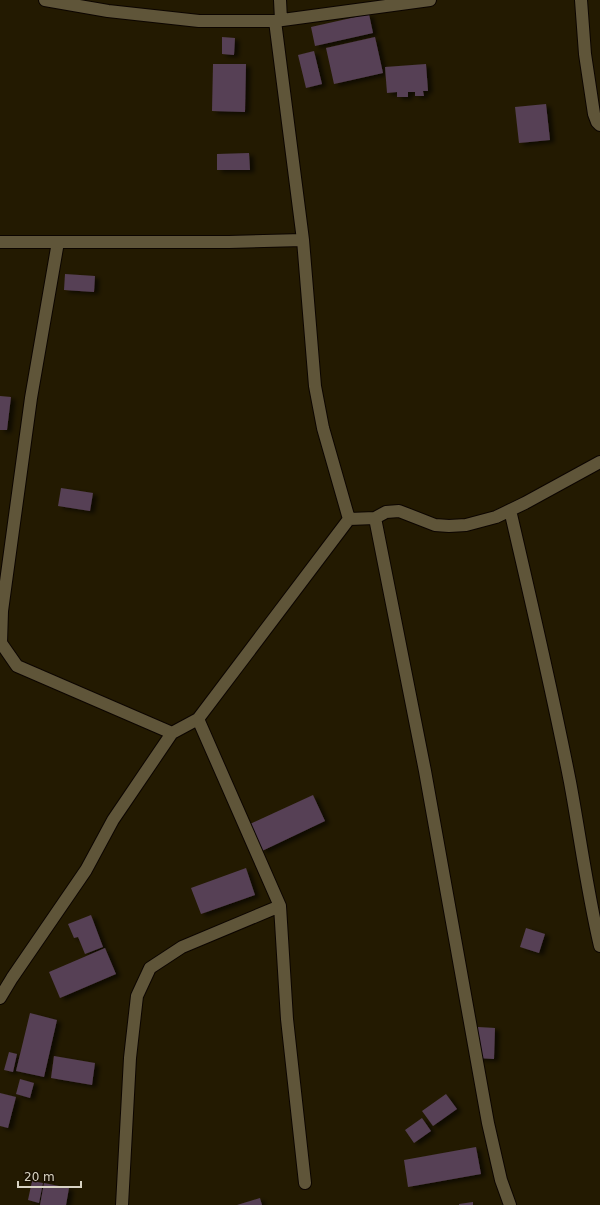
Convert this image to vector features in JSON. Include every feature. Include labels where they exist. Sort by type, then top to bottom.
[{"type":"street","points":[[45,0],[108,11],[199,21],[278,20],[430,0]]},
{"type":"street","points":[[280,0],[278,20],[303,240],[315,386],[323,428],[349,519]]},
{"type":"street","points":[[581,0],[585,54],[594,114],[600,126]]},
{"type":"street","points":[[0,242],[230,242],[303,240]]},
{"type":"street","points":[[58,242],[31,398],[2,611],[1,643],[17,666],[172,733]]},
{"type":"street","points":[[349,519],[375,518],[386,512],[399,511],[435,525],[466,525],[496,517],[600,462]]},
{"type":"street","points":[[510,510],[537,623],[559,728],[578,826],[591,909],[600,946]]},
{"type":"street","points":[[375,518],[426,771],[488,1123],[501,1180],[510,1205]]},
{"type":"street","points":[[0,998],[86,870],[114,820],[172,733],[198,719],[349,519]]},
{"type":"street","points":[[198,719],[280,906],[287,1019],[305,1183]]},
{"type":"street","points":[[122,1205],[130,1058],[137,996],[150,968],[182,947],[280,906]]},
{"type":"building","points":[[369,14],[373,33],[315,46],[311,27]]},
{"type":"building","points":[[222,37],[235,38],[234,55],[222,54]]},
{"type":"building","points":[[375,37],[383,73],[334,84],[326,48]]},
{"type":"building","points":[[314,51],[322,84],[306,88],[298,55]]},
{"type":"building","points":[[213,64],[246,64],[245,112],[212,111]]},
{"type":"building","points":[[426,64],[428,91],[423,91],[424,96],[415,96],[415,92],[408,92],[408,97],[397,97],[397,92],[387,93],[385,67]]},
{"type":"building","points":[[546,104],[550,140],[519,143],[515,107]]},
{"type":"building","points":[[249,153],[250,170],[217,170],[217,154]]},
{"type":"building","points":[[65,274],[95,276],[94,292],[64,290]]},
{"type":"building","points":[[0,396],[11,397],[7,430],[0,430]]},
{"type":"building","points":[[61,488],[93,493],[90,511],[58,506]]},
{"type":"building","points":[[313,795],[325,821],[262,851],[250,824]]},
{"type":"building","points":[[246,868],[255,895],[201,914],[191,888]]},
{"type":"building","points":[[91,915],[103,947],[85,954],[78,937],[74,938],[68,924]]},
{"type":"building","points":[[526,928],[545,934],[539,953],[520,947]]},
{"type":"building","points":[[105,948],[116,974],[60,998],[49,972]]},
{"type":"building","points":[[30,1013],[57,1020],[44,1077],[16,1071]]},
{"type":"building","points":[[478,1027],[495,1028],[494,1059],[477,1058]]},
{"type":"building","points":[[9,1052],[17,1054],[13,1072],[4,1070]]},
{"type":"building","points":[[54,1056],[95,1063],[92,1085],[51,1078]]},
{"type":"building","points":[[20,1079],[34,1083],[30,1098],[16,1094]]},
{"type":"building","points":[[0,1093],[16,1097],[8,1128],[0,1126]]},
{"type":"building","points":[[446,1094],[457,1109],[433,1126],[422,1111]]},
{"type":"building","points":[[422,1118],[431,1131],[414,1143],[405,1130]]},
{"type":"building","points":[[476,1147],[481,1174],[408,1187],[404,1160]]},
{"type":"building","points":[[32,1181],[43,1183],[39,1203],[28,1200]]},
{"type":"building","points":[[44,1183],[69,1188],[66,1205],[40,1205]]},
{"type":"building","points":[[260,1198],[262,1205],[237,1205]]},
{"type":"building","points":[[473,1202],[473,1205],[459,1205],[459,1204]]}]
